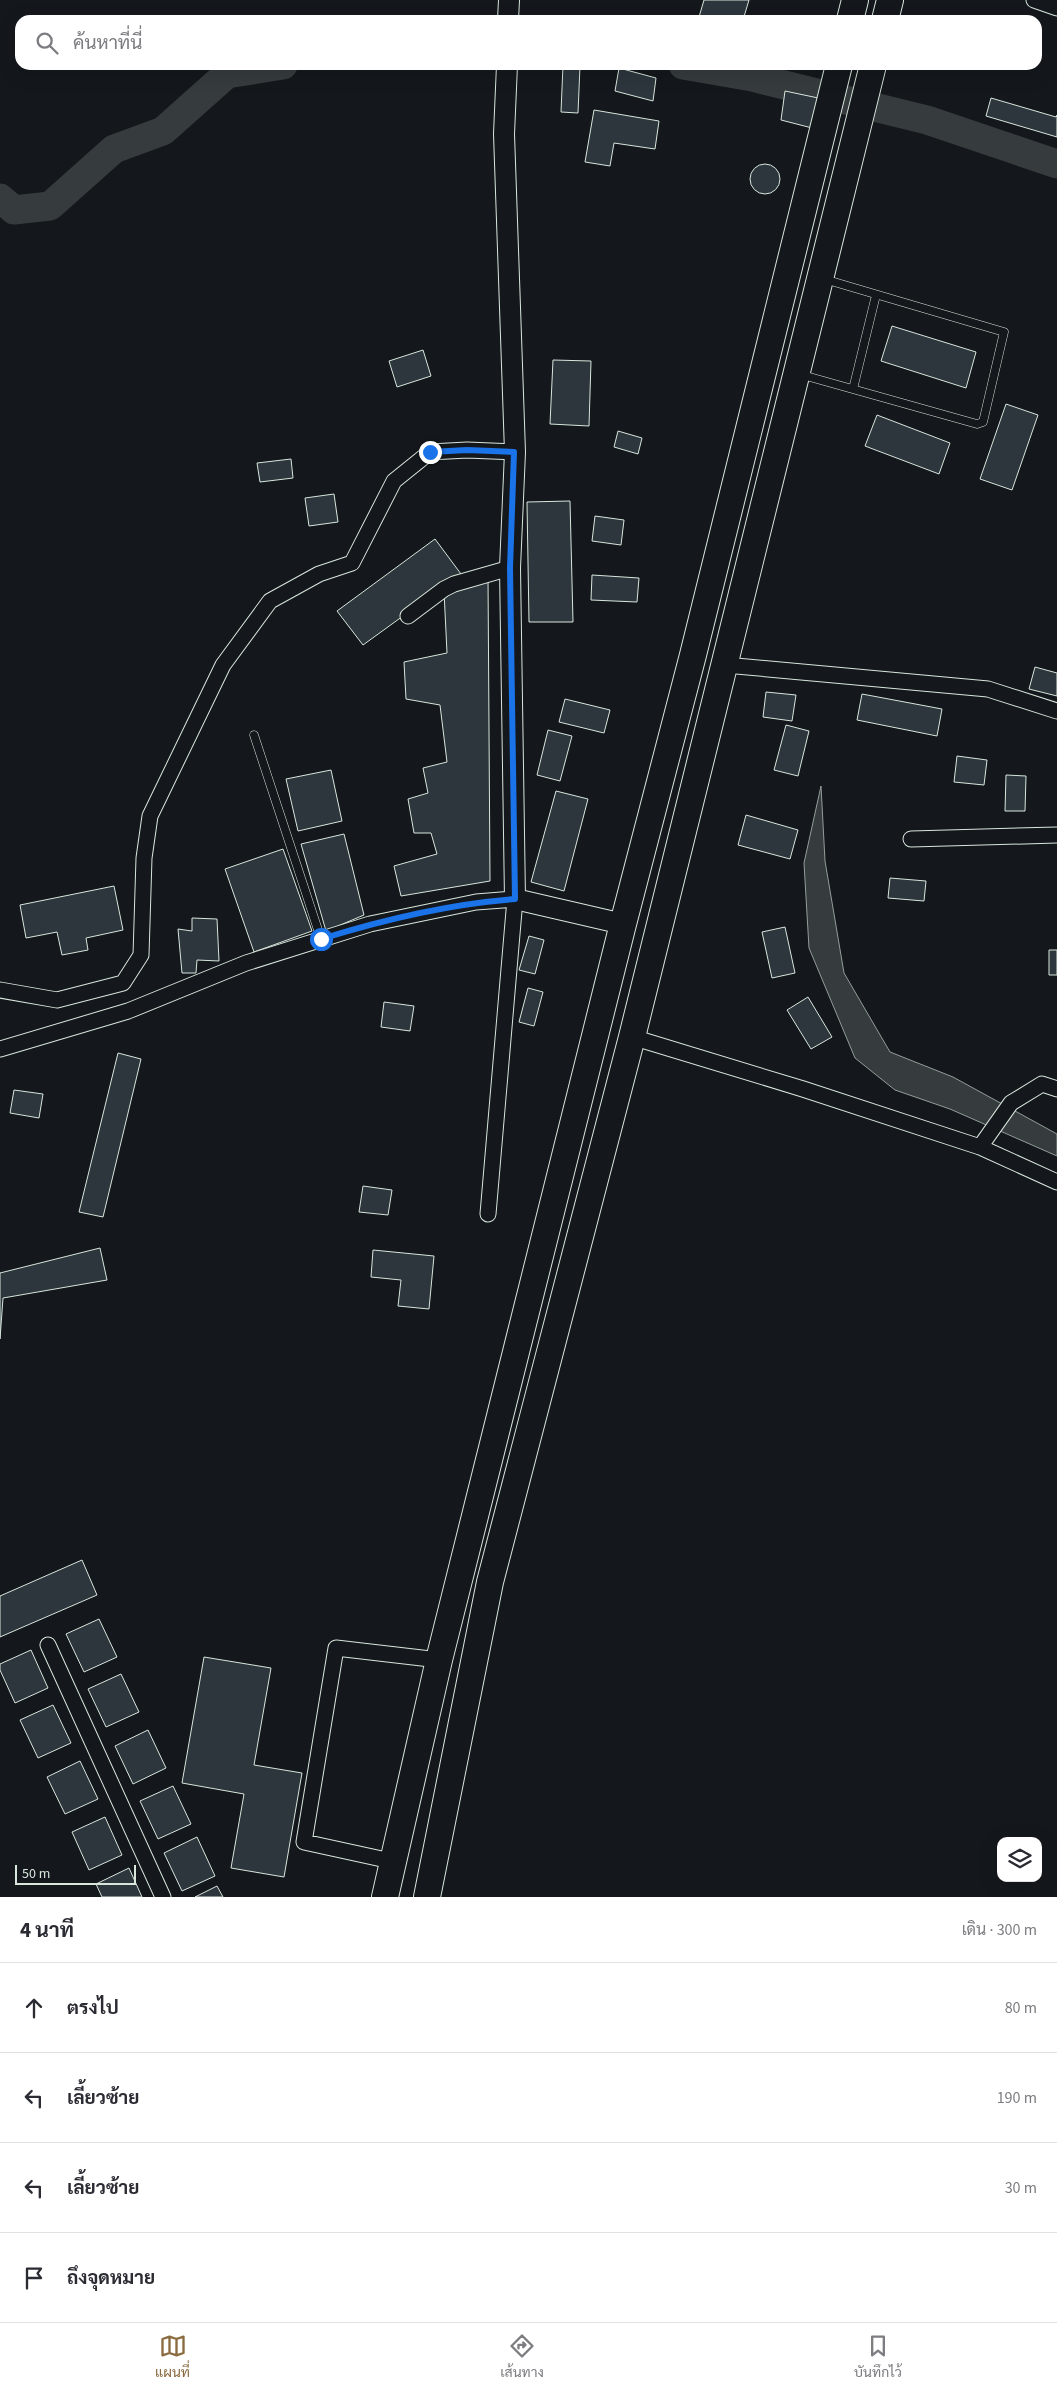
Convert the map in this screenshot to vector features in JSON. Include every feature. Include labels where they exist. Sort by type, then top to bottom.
[{"type":"highway","points":[[851,15],[855,0]]},
{"type":"highway","points":[[886,15],[890,0]]},
{"type":"highway","points":[[385,1897],[391,1861],[439,1660],[623,924],[693,656],[838,70]]},
{"type":"highway","points":[[427,1897],[490,1582],[632,1037],[872,70]]},
{"type":"street","points":[[508,15],[509,0]]},
{"type":"street","points":[[1034,0],[1057,8]]},
{"type":"street","points":[[488,1214],[515,899],[510,568],[514,452],[504,134],[507,70]]},
{"type":"street","points":[[0,990],[57,1000],[123,984],[141,956],[144,858],[150,816],[223,665],[270,601],[319,574],[352,563],[394,481],[430,452],[467,450],[514,452]]},
{"type":"street","points":[[408,616],[444,589],[454,584],[510,568]]},
{"type":"street","points":[[725,664],[988,689],[1057,712]]},
{"type":"street","points":[[911,839],[1057,835]]},
{"type":"street","points":[[0,1048],[128,1011],[246,963],[321,939],[370,924],[434,910],[476,902],[515,899],[623,924]]},
{"type":"street","points":[[632,1037],[984,1141],[1057,1182]]},
{"type":"street","points":[[984,1141],[1011,1103],[1057,1075]]},
{"type":"street","points":[[1042,1084],[1057,1088]]},
{"type":"street","points":[[48,1645],[164,1897]]},
{"type":"street","points":[[391,1861],[304,1842],[336,1648],[439,1660]]},
{"type":"lane","points":[[797,374],[980,424],[983,422],[1002,344],[1003,332],[820,278]]},
{"type":"lane","points":[[853,389],[876,295]]},
{"type":"lane","points":[[254,735],[321,939]]},
{"type":"shaded area","points":[[821,786],[825,861],[844,973],[890,1052],[953,1077],[1057,1134],[1057,1156],[950,1109],[895,1090],[855,1058],[809,948],[804,863]]},
{"type":"building","points":[[704,0],[749,0],[744,15],[700,15]]},
{"type":"building","points":[[563,70],[580,70],[578,113],[561,112]]},
{"type":"building","points":[[619,70],[626,70],[656,78],[653,101],[615,91]]},
{"type":"building","points":[[785,91],[823,99],[816,129],[781,120]]},
{"type":"building","points":[[991,98],[1056,117],[1057,115],[1057,137],[986,116]]},
{"type":"building","points":[[594,110],[659,121],[655,149],[614,143],[610,166],[585,162]]},
{"type":"building","points":[[765,164],[776,168],[780,179],[776,190],[765,194],[754,190],[750,179],[754,168]]},
{"type":"building","points":[[892,326],[976,352],[966,388],[881,361]]},
{"type":"building","points":[[423,350],[431,376],[397,387],[389,361]]},
{"type":"building","points":[[553,360],[591,361],[589,426],[550,424]]},
{"type":"building","points":[[1006,404],[1038,415],[1012,490],[980,479]]},
{"type":"building","points":[[877,415],[950,443],[939,474],[865,446]]},
{"type":"building","points":[[618,431],[642,438],[638,454],[614,447]]},
{"type":"building","points":[[291,459],[293,478],[260,482],[257,463]]},
{"type":"building","points":[[334,494],[338,522],[309,526],[305,498]]},
{"type":"building","points":[[570,501],[573,622],[529,622],[527,502]]},
{"type":"building","points":[[595,516],[624,520],[621,545],[592,541]]},
{"type":"building","points":[[435,539],[461,574],[363,645],[337,611]]},
{"type":"building","points":[[592,575],[639,578],[637,602],[591,600]]},
{"type":"building","points":[[488,577],[490,881],[401,896],[394,866],[437,854],[431,833],[414,833],[408,799],[428,793],[423,768],[447,762],[440,705],[406,699],[404,662],[447,653],[444,591]]},
{"type":"building","points":[[1035,667],[1057,673],[1057,696],[1029,689]]},
{"type":"building","points":[[766,692],[796,695],[792,721],[763,717]]},
{"type":"building","points":[[862,694],[942,709],[937,736],[857,720]]},
{"type":"building","points":[[565,699],[610,710],[604,733],[559,722]]},
{"type":"building","points":[[786,725],[809,731],[798,776],[774,770]]},
{"type":"building","points":[[548,730],[572,736],[560,781],[537,775]]},
{"type":"building","points":[[957,756],[987,760],[984,785],[954,782]]},
{"type":"building","points":[[331,770],[342,821],[298,831],[286,779]]},
{"type":"building","points":[[1006,775],[1026,776],[1025,811],[1005,811]]},
{"type":"building","points":[[556,791],[588,799],[564,891],[531,882]]},
{"type":"building","points":[[746,815],[798,830],[790,859],[738,845]]},
{"type":"building","points":[[344,834],[364,915],[326,931],[301,844]]},
{"type":"building","points":[[283,849],[312,931],[254,952],[225,869]]},
{"type":"building","points":[[890,878],[926,881],[924,901],[888,898]]},
{"type":"building","points":[[114,886],[123,930],[86,938],[88,950],[62,955],[57,932],[26,938],[20,905]]},
{"type":"building","points":[[192,918],[217,919],[219,961],[197,960],[196,973],[182,973],[178,929],[192,931]]},
{"type":"building","points":[[785,927],[795,973],[772,978],[762,932]]},
{"type":"building","points":[[529,936],[544,940],[535,974],[519,970]]},
{"type":"building","points":[[1049,950],[1057,950],[1057,975],[1049,975]]},
{"type":"building","points":[[528,988],[543,992],[534,1026],[519,1022]]},
{"type":"building","points":[[808,997],[832,1037],[811,1049],[787,1010]]},
{"type":"building","points":[[384,1002],[414,1006],[410,1031],[381,1027]]},
{"type":"building","points":[[118,1053],[141,1059],[103,1217],[79,1212]]},
{"type":"building","points":[[14,1090],[43,1094],[39,1118],[10,1113]]},
{"type":"building","points":[[363,1186],[392,1190],[388,1215],[359,1212]]},
{"type":"building","points":[[100,1248],[107,1280],[3,1298],[0,1339],[0,1273]]},
{"type":"building","points":[[373,1250],[434,1256],[429,1309],[398,1306],[401,1280],[371,1277]]},
{"type":"building","points":[[82,1560],[97,1595],[0,1637],[0,1596]]},
{"type":"building","points":[[99,1619],[117,1657],[84,1672],[66,1634]]},
{"type":"building","points":[[31,1650],[48,1688],[15,1703],[0,1670],[0,1664]]},
{"type":"building","points":[[204,1657],[271,1668],[254,1765],[302,1773],[284,1877],[231,1868],[244,1794],[182,1783]]},
{"type":"building","points":[[121,1674],[139,1712],[106,1727],[88,1689]]},
{"type":"building","points":[[53,1705],[71,1743],[38,1758],[20,1720]]},
{"type":"building","points":[[148,1730],[166,1768],[133,1784],[115,1746]]},
{"type":"building","points":[[80,1761],[98,1799],[65,1814],[47,1777]]},
{"type":"building","points":[[173,1786],[191,1824],[158,1839],[140,1801]]},
{"type":"building","points":[[105,1817],[122,1855],[89,1870],[72,1832]]},
{"type":"building","points":[[197,1837],[215,1876],[182,1891],[164,1853]]},
{"type":"building","points":[[129,1868],[142,1897],[102,1897],[96,1884]]},
{"type":"building","points":[[217,1886],[223,1897],[195,1897]]},
{"type":"waterway","points":[[0,198],[14,210],[50,206],[114,149],[163,131],[227,74],[252,70]]},
{"type":"waterway","points":[[712,70],[752,77],[927,120],[1057,164]]},
{"type":"route","points":[[321,939],[370,924],[434,910],[476,902],[515,899],[510,568],[514,452],[467,450],[430,452]]}]
